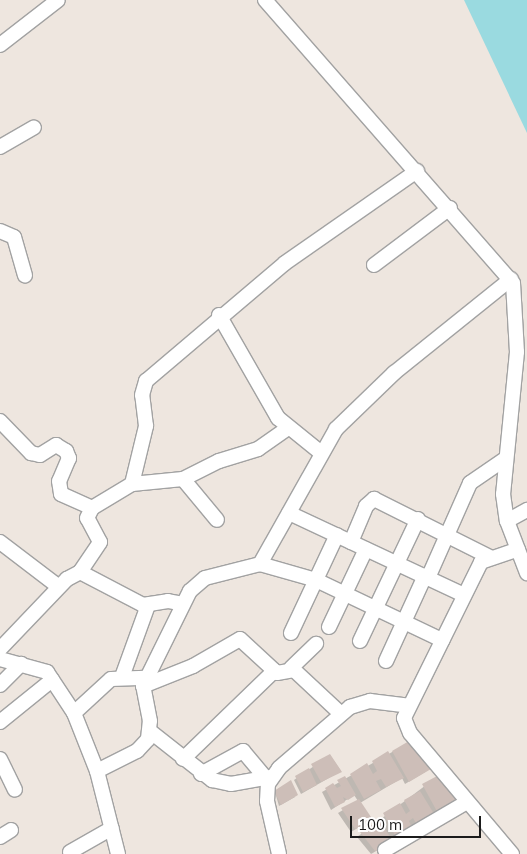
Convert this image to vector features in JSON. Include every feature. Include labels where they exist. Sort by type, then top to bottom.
[{"type":"street","points":[[0,45],[58,0]]},
{"type":"street","points":[[270,6],[511,279],[516,296],[517,352],[503,494],[507,521],[527,573]]},
{"type":"street","points":[[0,147],[34,127]]},
{"type":"street","points":[[132,484],[146,426],[142,387],[219,315],[417,171]]},
{"type":"street","points":[[374,265],[450,208]]},
{"type":"street","points":[[0,231],[14,237],[25,275]]},
{"type":"street","points":[[260,564],[320,452],[336,429],[394,373],[511,279]]},
{"type":"street","points":[[219,315],[288,428],[320,452]]},
{"type":"street","points":[[0,421],[30,453],[40,455],[56,445],[66,451],[69,458],[59,481],[61,494],[92,508]]},
{"type":"street","points":[[0,648],[59,587],[80,572],[100,542],[87,518],[92,508],[132,484],[183,479],[266,446],[288,428]]},
{"type":"street","points":[[386,661],[473,478],[505,459]]},
{"type":"street","points":[[183,479],[217,520]]},
{"type":"street","points":[[350,542],[371,500],[418,519],[490,557]]},
{"type":"street","points":[[507,521],[527,510]]},
{"type":"street","points":[[289,513],[464,595]]},
{"type":"street","points":[[360,640],[418,519]]},
{"type":"street","points":[[291,633],[337,535]]},
{"type":"street","points":[[0,542],[59,587]]},
{"type":"street","points":[[329,628],[366,549]]},
{"type":"street","points":[[512,854],[466,802],[406,727],[409,706],[481,562],[490,557],[518,549]]},
{"type":"street","points":[[409,706],[370,701],[341,714],[268,776],[231,784],[201,774],[151,732],[145,682],[183,604],[205,578],[260,564],[316,580],[442,640]]},
{"type":"street","points":[[80,572],[148,605],[168,600],[183,604]]},
{"type":"street","points":[[122,677],[148,605]]},
{"type":"street","points":[[74,713],[104,684],[122,677],[145,682],[193,666],[237,639],[280,674],[291,668],[316,644]]},
{"type":"street","points":[[0,659],[44,670],[74,713],[97,771],[118,854]]},
{"type":"street","points":[[0,685],[21,664]]},
{"type":"street","points":[[291,668],[341,714]]},
{"type":"street","points":[[183,759],[274,671]]},
{"type":"street","points":[[2,716],[52,680]]},
{"type":"street","points":[[97,771],[137,751],[151,732]]},
{"type":"street","points":[[201,774],[243,751],[268,776],[267,801],[279,854]]},
{"type":"street","points":[[0,759],[16,790]]},
{"type":"street","points":[[385,850],[466,802]]},
{"type":"street","points":[[70,852],[112,828]]},
{"type":"water","points":[[464,0],[527,0],[527,133]]},
{"type":"building","points":[[409,741],[431,769],[409,782],[392,751]]},
{"type":"building","points":[[388,751],[404,778],[386,787],[381,779],[376,781],[381,790],[364,799],[350,774],[367,763],[373,774],[377,771],[372,761]]},
{"type":"building","points":[[330,754],[342,772],[321,782],[311,764]]},
{"type":"building","points":[[309,768],[317,785],[303,792],[295,776]]},
{"type":"building","points":[[439,775],[461,803],[439,815],[422,784]]},
{"type":"building","points":[[345,776],[356,795],[348,800],[343,797],[345,802],[335,807],[325,788],[333,783],[337,788],[341,786],[337,780]]},
{"type":"building","points":[[291,780],[298,795],[281,805],[274,791]]},
{"type":"building","points":[[420,791],[436,817],[418,827],[413,818],[409,821],[413,830],[397,839],[383,813],[400,803],[406,814],[410,811],[404,800]]},
{"type":"building","points":[[359,799],[373,820],[355,829],[341,808]]},
{"type":"building","points":[[380,820],[393,842],[375,851],[360,832]]}]
